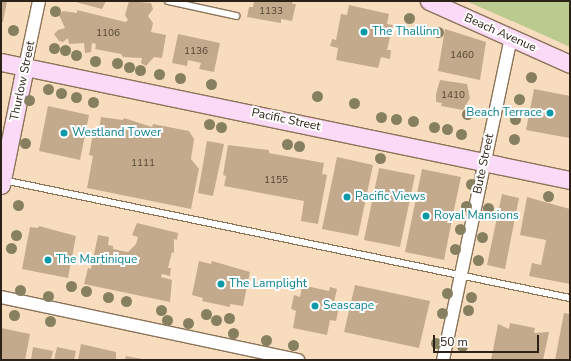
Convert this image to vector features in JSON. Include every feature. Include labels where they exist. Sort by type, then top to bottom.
[{"type":"street","name":"Thurlow Street","points":[[1,182],[39,1]]},
{"type":"street","name":"Beach Avenue","points":[[429,1],[570,64]]},
{"type":"street","name":"Bute Street","points":[[443,360],[511,38]]},
{"type":"street","name":"Pacific Street","points":[[1,62],[570,180]]},
{"type":"street","points":[[1,297],[298,360]]},
{"type":"lane","points":[[168,1],[236,16]]},
{"type":"lane","points":[[1,182],[570,298]]},
{"type":"green space","points":[[466,1],[570,1],[570,47],[537,32]]},
{"type":"building","points":[[1,1],[7,1],[3,22],[1,22]]},
{"type":"building","points":[[72,1],[106,1],[102,9]]},
{"type":"building","points":[[129,1],[151,3],[153,9],[148,16],[153,23],[151,32],[166,35],[162,58],[154,57],[146,66],[141,63],[142,58],[123,57],[121,54],[95,49],[96,44],[92,43],[91,52],[85,53],[84,43],[69,44],[68,38],[63,42],[59,41],[54,34],[58,30],[65,28],[59,15],[63,11],[77,13],[77,10],[125,22],[128,20],[125,15]]},
{"type":"building","points":[[254,1],[293,1],[292,4],[296,4],[292,21],[281,19],[281,23],[247,17],[249,7],[253,7]]},
{"type":"building","name":"The Thallinn","points":[[349,5],[389,14],[387,24],[393,25],[387,50],[391,50],[390,59],[381,57],[378,68],[336,60],[338,48],[330,46],[332,39],[336,40],[341,14],[347,15]]},
{"type":"building","points":[[445,29],[486,42],[480,80],[438,71]]},
{"type":"building","points":[[178,34],[220,43],[214,72],[199,69],[201,63],[188,60],[187,66],[172,63]]},
{"type":"building","points":[[440,80],[467,84],[470,98],[463,110],[441,106],[442,103],[436,102],[436,94]]},
{"type":"building","name":"Beach Terrace","points":[[534,89],[570,96],[569,138],[526,130]]},
{"type":"building","name":"Westland Tower","points":[[48,106],[89,115],[80,160],[39,151]]},
{"type":"building","points":[[101,117],[123,120],[124,118],[152,127],[153,124],[189,131],[194,139],[191,159],[199,169],[191,209],[87,188],[93,156],[89,155],[94,129],[99,130]]},
{"type":"building","points":[[207,141],[224,144],[213,196],[198,193]]},
{"type":"building","points":[[228,145],[269,150],[269,153],[324,163],[322,174],[327,175],[318,224],[301,221],[304,201],[224,186],[226,176],[223,175]]},
{"type":"building","name":"Pacific Views","points":[[337,157],[373,165],[358,236],[322,229]]},
{"type":"building","points":[[379,168],[415,175],[400,247],[364,240]]},
{"type":"building","name":"Royal Mansions","points":[[422,169],[461,177],[453,214],[441,212],[440,218],[452,220],[444,260],[405,252]]},
{"type":"building","points":[[502,194],[519,198],[505,269],[487,265]]},
{"type":"building","points":[[527,197],[570,209],[570,284],[529,276],[532,263],[541,265],[546,240],[520,235]]},
{"type":"building","points":[[137,223],[178,233],[177,240],[174,239],[174,253],[172,252],[168,268],[171,268],[170,276],[162,274],[161,277],[172,280],[170,302],[84,284],[88,268],[91,269],[98,235],[109,237],[108,245],[113,246],[113,249],[128,252],[136,244],[138,237],[132,235]]},
{"type":"building","name":"The Martinique","points":[[39,226],[76,236],[68,278],[22,269],[30,227],[38,228]]},
{"type":"building","name":"The Lamplight","points":[[199,261],[211,264],[212,261],[250,272],[243,306],[230,304],[230,307],[202,301],[203,298],[192,295]]},
{"type":"building","name":"Seascape","points":[[303,282],[307,283],[306,286],[329,291],[330,287],[337,289],[334,302],[340,303],[336,321],[330,320],[327,335],[293,328],[296,311],[291,309],[294,295],[300,297]]},
{"type":"building","points":[[355,285],[430,301],[419,348],[344,332]]},
{"type":"building","points":[[564,313],[570,314],[570,360],[555,360]]},
{"type":"building","points":[[510,323],[535,328],[534,333],[549,332],[543,360],[491,360],[498,324],[509,329]]},
{"type":"building","points":[[1,328],[30,334],[25,360],[1,360]]},
{"type":"building","points":[[81,344],[116,352],[116,360],[78,360]]},
{"type":"building","points":[[33,347],[53,351],[51,360],[31,360]]},
{"type":"building","points":[[57,347],[76,351],[74,360],[54,360]]},
{"type":"building","points":[[126,356],[142,359],[142,360],[125,360]]},
{"type":"place","name":"The Thallinn","points":[[364,32]]},
{"type":"place","name":"Beach Terrace","points":[[550,113]]},
{"type":"place","name":"Westland Tower","points":[[64,133]]},
{"type":"place","name":"Pacific Views","points":[[347,197]]},
{"type":"place","name":"Royal Mansions","points":[[426,216]]},
{"type":"place","name":"The Martinique","points":[[48,260]]},
{"type":"place","name":"The Lamplight","points":[[221,284]]},
{"type":"place","name":"Seascape","points":[[315,306]]}]
